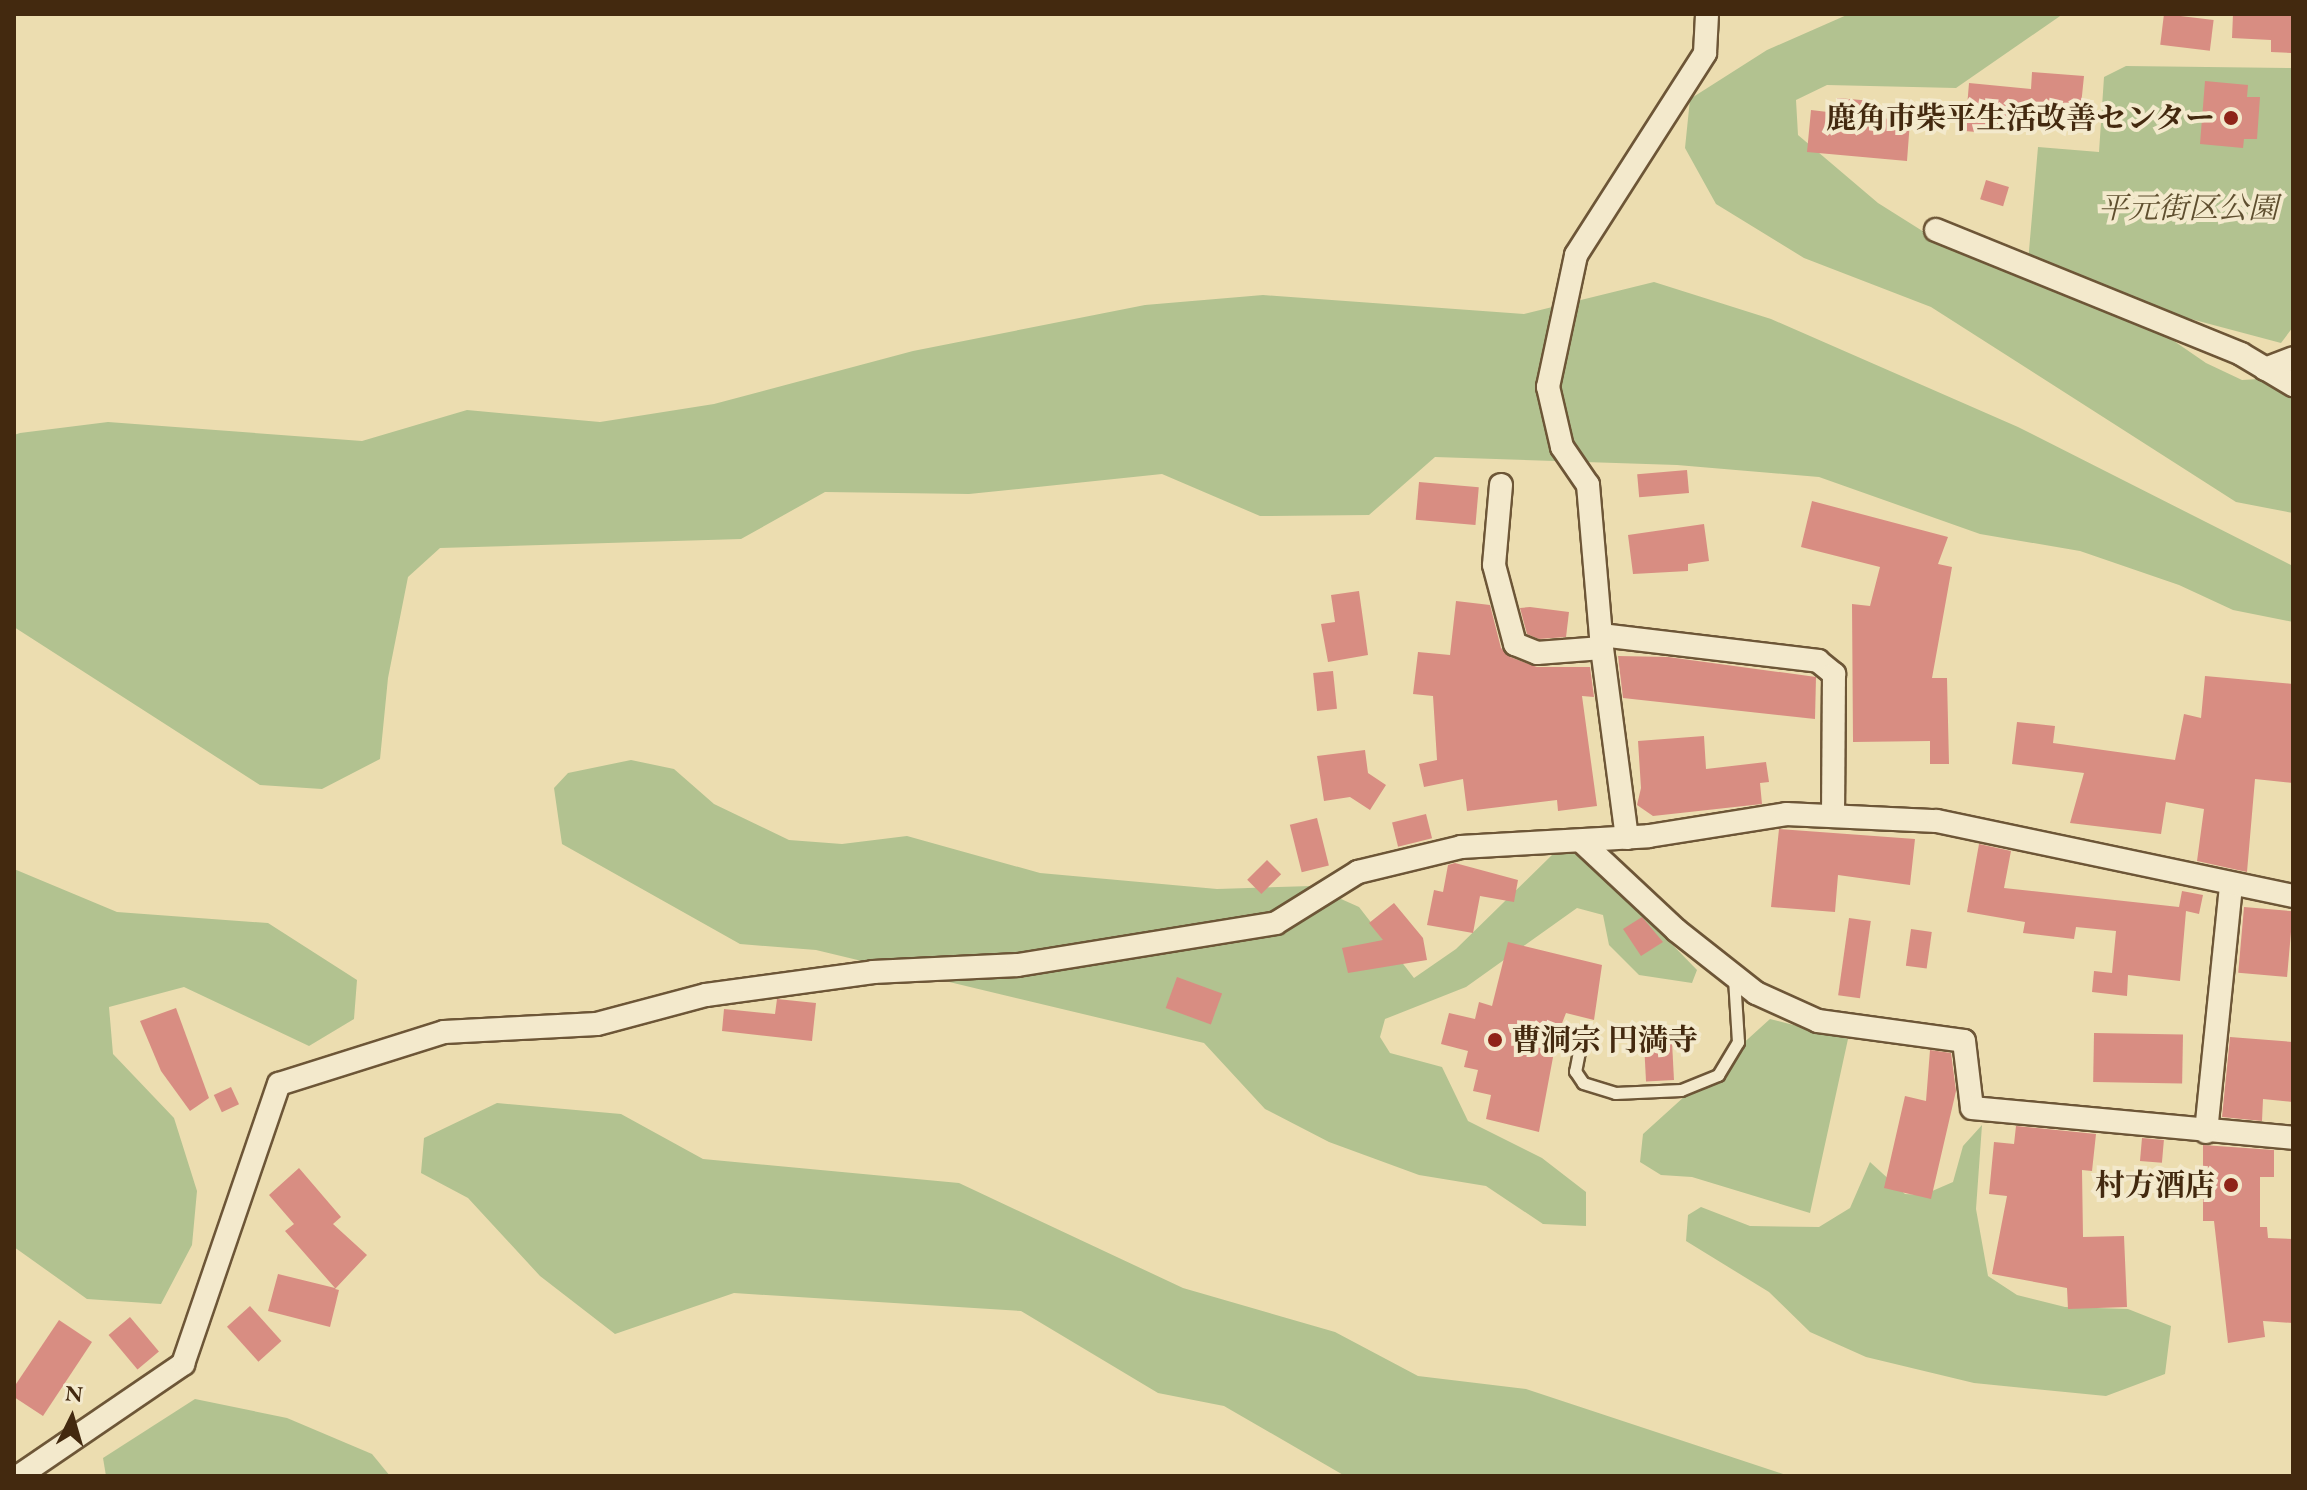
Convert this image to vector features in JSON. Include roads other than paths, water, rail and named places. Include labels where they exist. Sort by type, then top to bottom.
[{"type":"street","points":[[1627,838],[1601,641],[1588,485],[1562,447],[1548,387],[1576,255],[1705,53],[1707,14]]},
{"type":"street","points":[[1936,230],[2241,354],[2293,385]]},
{"type":"street","points":[[2265,369],[2293,358]]},
{"type":"street","points":[[1501,485],[1494,565],[1515,644],[1537,653],[1601,641],[1818,661],[1834,674],[1833,816]]},
{"type":"street","points":[[19,1476],[183,1364],[279,1084],[444,1032],[597,1024],[706,995],[873,972],[1018,965],[1276,923],[1358,872],[1461,847],[1627,838],[1786,814],[1937,821],[2293,896]]},
{"type":"street","points":[[1581,841],[1676,930],[1756,993],[1818,1021],[1964,1041],[1972,1108],[2293,1138]]},
{"type":"street","points":[[2206,1132],[2231,884]]},
{"type":"lane","points":[[1588,1032],[1581,1041],[1575,1071],[1583,1083],[1615,1093],[1681,1090],[1718,1075],[1738,1042],[1733,976]]},
{"type":"place","name":"鹿角市柴平生活改善センター","points":[[2231,118]]},
{"type":"place","name":"曹洞宗 円満寺","points":[[1495,1040]]},
{"type":"place","name":"村方酒店","points":[[2231,1185]]},
{"type":"park label","name":"平元街区公園","points":[[2188,208]]}]
